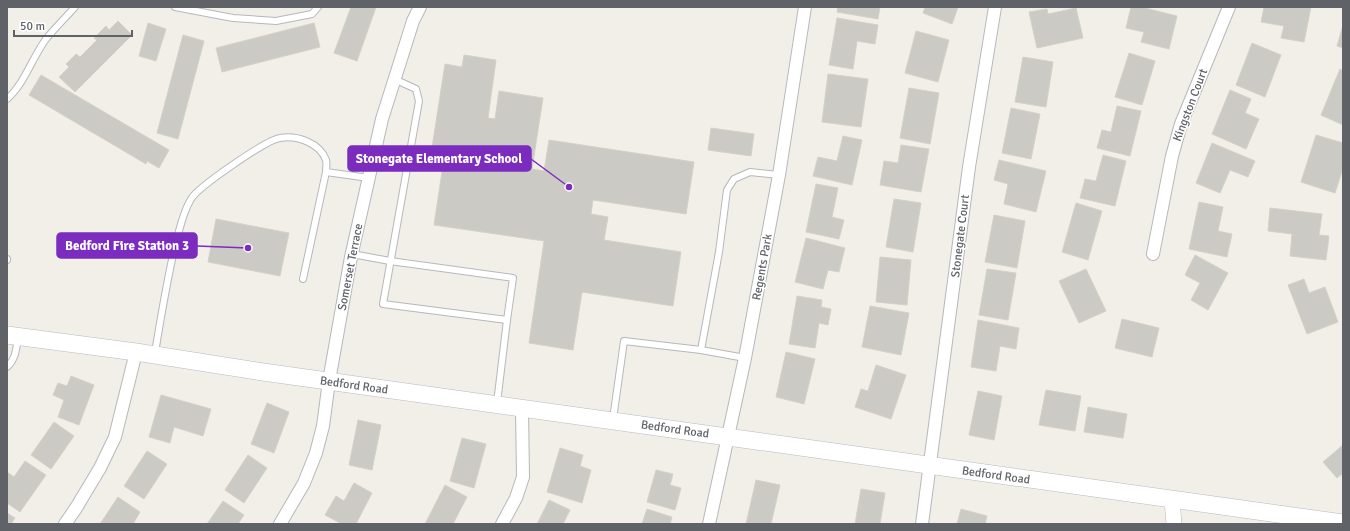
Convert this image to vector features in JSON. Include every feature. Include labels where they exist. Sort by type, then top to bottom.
[{"type":"main road","name":"Bedford Road","points":[[12,336],[136,352],[496,405],[1343,523]]},
{"type":"street","name":"Somerset Terrace","points":[[280,524],[304,483],[316,453],[323,426],[329,381],[352,254],[382,119],[413,21],[420,7]]},
{"type":"street","name":"Regents Park","points":[[709,524],[746,358],[779,175],[805,7]]},
{"type":"street","name":"Stonegate Court","points":[[922,524],[969,167],[995,7]]},
{"type":"street","name":"Kingston Court","points":[[1153,254],[1172,156],[1181,124],[1229,7]]},
{"type":"street","points":[[65,524],[100,468],[115,437],[136,352]]},
{"type":"street","points":[[502,524],[516,498],[523,477],[522,408]]},
{"type":"street","points":[[1172,500],[1174,524]]},
{"type":"lane","points":[[7,99],[13,94],[45,40],[75,7]]},
{"type":"lane","points":[[175,7],[233,18],[276,22],[312,14],[318,7]]},
{"type":"lane","points":[[394,79],[416,89],[419,101],[383,304],[506,320]]},
{"type":"lane","points":[[154,355],[168,274],[182,219],[191,199],[197,191],[234,164],[268,143],[280,138],[294,138],[306,141],[319,149],[326,160],[326,172],[303,279]]},
{"type":"lane","points":[[326,172],[369,178]]},
{"type":"lane","points":[[701,350],[719,252],[727,190],[734,179],[750,172],[779,175]]},
{"type":"lane","points":[[352,254],[390,261],[513,278],[506,320],[496,405]]},
{"type":"lane","points":[[7,367],[15,356],[12,336]]},
{"type":"lane","points":[[613,421],[624,341],[701,350],[746,358]]},
{"type":"building","points":[[351,7],[376,7],[357,61],[334,53]]},
{"type":"building","points":[[838,7],[880,7],[878,19],[837,12]]},
{"type":"building","points":[[925,7],[958,7],[952,24],[923,13]]},
{"type":"building","points":[[1131,7],[1141,7],[1177,16],[1169,49],[1141,42],[1144,32],[1126,28]]},
{"type":"building","points":[[1264,7],[1311,7],[1304,42],[1281,38],[1284,26],[1261,22]]},
{"type":"building","points":[[1076,8],[1083,38],[1037,48],[1029,12],[1047,9],[1048,14]]},
{"type":"building","points":[[837,18],[878,25],[875,44],[857,41],[853,69],[829,65]]},
{"type":"building","points":[[118,21],[132,35],[75,92],[59,77],[69,67],[66,64],[76,54],[80,57],[97,40],[94,38],[106,26],[109,30]]},
{"type":"building","points":[[148,23],[166,29],[156,61],[139,56]]},
{"type":"building","points":[[314,23],[320,47],[222,72],[216,48]]},
{"type":"building","points":[[1343,25],[1343,48],[1337,46]]},
{"type":"building","points":[[916,31],[949,40],[938,82],[905,73]]},
{"type":"building","points":[[183,35],[204,41],[178,139],[157,133]]},
{"type":"building","points":[[1252,43],[1281,55],[1265,97],[1236,85]]},
{"type":"building","points":[[1129,53],[1155,61],[1142,105],[1115,97]]},
{"type":"building","points":[[464,55],[496,60],[488,118],[495,119],[499,91],[543,98],[532,169],[544,171],[549,140],[694,162],[686,214],[593,200],[591,214],[608,217],[604,240],[681,252],[673,306],[582,292],[573,350],[529,343],[544,241],[434,225],[443,165],[427,163],[428,154],[431,154],[445,64],[462,67]]},
{"type":"building","points":[[1023,57],[1053,62],[1046,107],[1015,102]]},
{"type":"building","points":[[1340,69],[1343,71],[1343,125],[1321,115]]},
{"type":"building","points":[[828,74],[868,79],[861,127],[822,122]]},
{"type":"building","points":[[41,75],[169,150],[159,168],[147,161],[146,164],[29,95]]},
{"type":"building","points":[[909,88],[939,93],[930,144],[900,138]]},
{"type":"building","points":[[1230,90],[1251,99],[1245,113],[1259,119],[1246,149],[1212,134]]},
{"type":"building","points":[[1117,106],[1141,111],[1130,156],[1097,148],[1102,130],[1111,132]]},
{"type":"building","points":[[1011,108],[1040,114],[1031,159],[1002,153]]},
{"type":"building","points":[[711,128],[754,134],[751,156],[708,150]]},
{"type":"building","points":[[1316,135],[1343,143],[1343,168],[1335,193],[1301,182]]},
{"type":"building","points":[[843,136],[862,140],[852,185],[813,176],[818,157],[837,161]]},
{"type":"building","points":[[1212,143],[1255,161],[1248,177],[1230,170],[1220,193],[1196,183]]},
{"type":"building","points":[[901,145],[929,149],[921,192],[880,185],[884,161],[898,163]]},
{"type":"building","points":[[1103,155],[1126,161],[1115,206],[1080,198],[1085,179],[1096,181]]},
{"type":"building","points":[[999,160],[1046,171],[1036,212],[1004,204],[1008,184],[994,180]]},
{"type":"building","points":[[816,184],[838,188],[832,217],[844,220],[839,239],[806,232]]},
{"type":"building","points":[[894,199],[921,203],[913,252],[886,247]]},
{"type":"building","points":[[1199,202],[1223,207],[1218,231],[1232,234],[1227,257],[1189,249]]},
{"type":"building","points":[[1076,203],[1102,211],[1088,260],[1062,252]]},
{"type":"building","points":[[1270,208],[1322,214],[1319,235],[1329,236],[1326,260],[1290,256],[1292,234],[1268,231]]},
{"type":"building","points":[[994,215],[1025,221],[1017,268],[985,262]]},
{"type":"building","points":[[216,219],[289,233],[280,276],[208,262]]},
{"type":"building","points":[[806,238],[845,248],[839,272],[828,270],[823,289],[795,282]]},
{"type":"building","points":[[1195,255],[1228,273],[1208,310],[1191,300],[1200,283],[1185,275]]},
{"type":"building","points":[[880,257],[911,260],[907,305],[876,302]]},
{"type":"building","points":[[987,269],[1016,273],[1008,320],[979,315]]},
{"type":"building","points":[[1086,269],[1106,311],[1079,323],[1059,281]]},
{"type":"building","points":[[1304,279],[1309,293],[1325,287],[1338,322],[1307,334],[1288,285]]},
{"type":"building","points":[[797,296],[822,300],[821,307],[831,309],[828,325],[819,323],[815,348],[789,344]]},
{"type":"building","points":[[870,306],[909,313],[901,355],[862,347]]},
{"type":"building","points":[[1122,319],[1159,328],[1152,357],[1115,348]]},
{"type":"building","points":[[978,320],[1019,328],[1016,349],[1000,346],[996,371],[971,367]]},
{"type":"building","points":[[786,352],[815,359],[804,404],[776,397]]},
{"type":"building","points":[[876,365],[906,375],[891,419],[855,407],[861,389],[868,391]]},
{"type":"building","points":[[71,376],[94,385],[79,425],[58,417],[64,400],[53,395],[58,383],[67,386]]},
{"type":"building","points":[[1046,390],[1081,396],[1075,431],[1039,425]]},
{"type":"building","points":[[978,391],[1002,396],[994,440],[969,435]]},
{"type":"building","points":[[161,395],[211,409],[203,436],[174,427],[170,443],[149,437]]},
{"type":"building","points":[[267,403],[289,412],[274,453],[251,444]]},
{"type":"building","points":[[1088,407],[1127,414],[1123,438],[1084,432]]},
{"type":"building","points":[[358,420],[381,425],[372,470],[349,465]]},
{"type":"building","points":[[54,422],[74,436],[51,469],[31,455]]},
{"type":"building","points":[[462,438],[486,444],[474,488],[450,481]]},
{"type":"building","points":[[1343,445],[1343,473],[1337,478],[1323,462]]},
{"type":"building","points":[[560,448],[583,455],[580,466],[591,470],[582,503],[547,492]]},
{"type":"building","points":[[147,451],[167,464],[144,499],[124,486]]},
{"type":"building","points":[[248,455],[267,468],[244,503],[225,490]]},
{"type":"building","points":[[25,461],[46,475],[20,512],[7,503],[7,472],[14,477]]},
{"type":"building","points":[[656,470],[673,474],[670,485],[681,488],[675,510],[647,502]]},
{"type":"building","points":[[756,480],[780,485],[771,524],[746,524]]},
{"type":"building","points":[[354,483],[372,493],[356,524],[342,524],[325,515],[336,496],[344,501]]},
{"type":"building","points":[[445,485],[467,497],[453,524],[425,524]]},
{"type":"building","points":[[861,489],[885,493],[880,524],[855,524]]},
{"type":"building","points":[[118,497],[140,512],[133,524],[100,524]]},
{"type":"building","points":[[549,500],[570,510],[563,524],[537,524]]},
{"type":"building","points":[[223,501],[244,515],[238,524],[207,524]]},
{"type":"building","points":[[647,509],[672,517],[670,524],[642,524]]},
{"type":"building","points":[[961,509],[987,516],[985,524],[957,524]]},
{"type":"building","points":[[7,513],[15,518],[11,524],[7,524]]},
{"type":"place","name":"Stonegate Elementary School","points":[[569,187]]},
{"type":"place","name":"Bedford Fire Station 3","points":[[248,248]]}]
